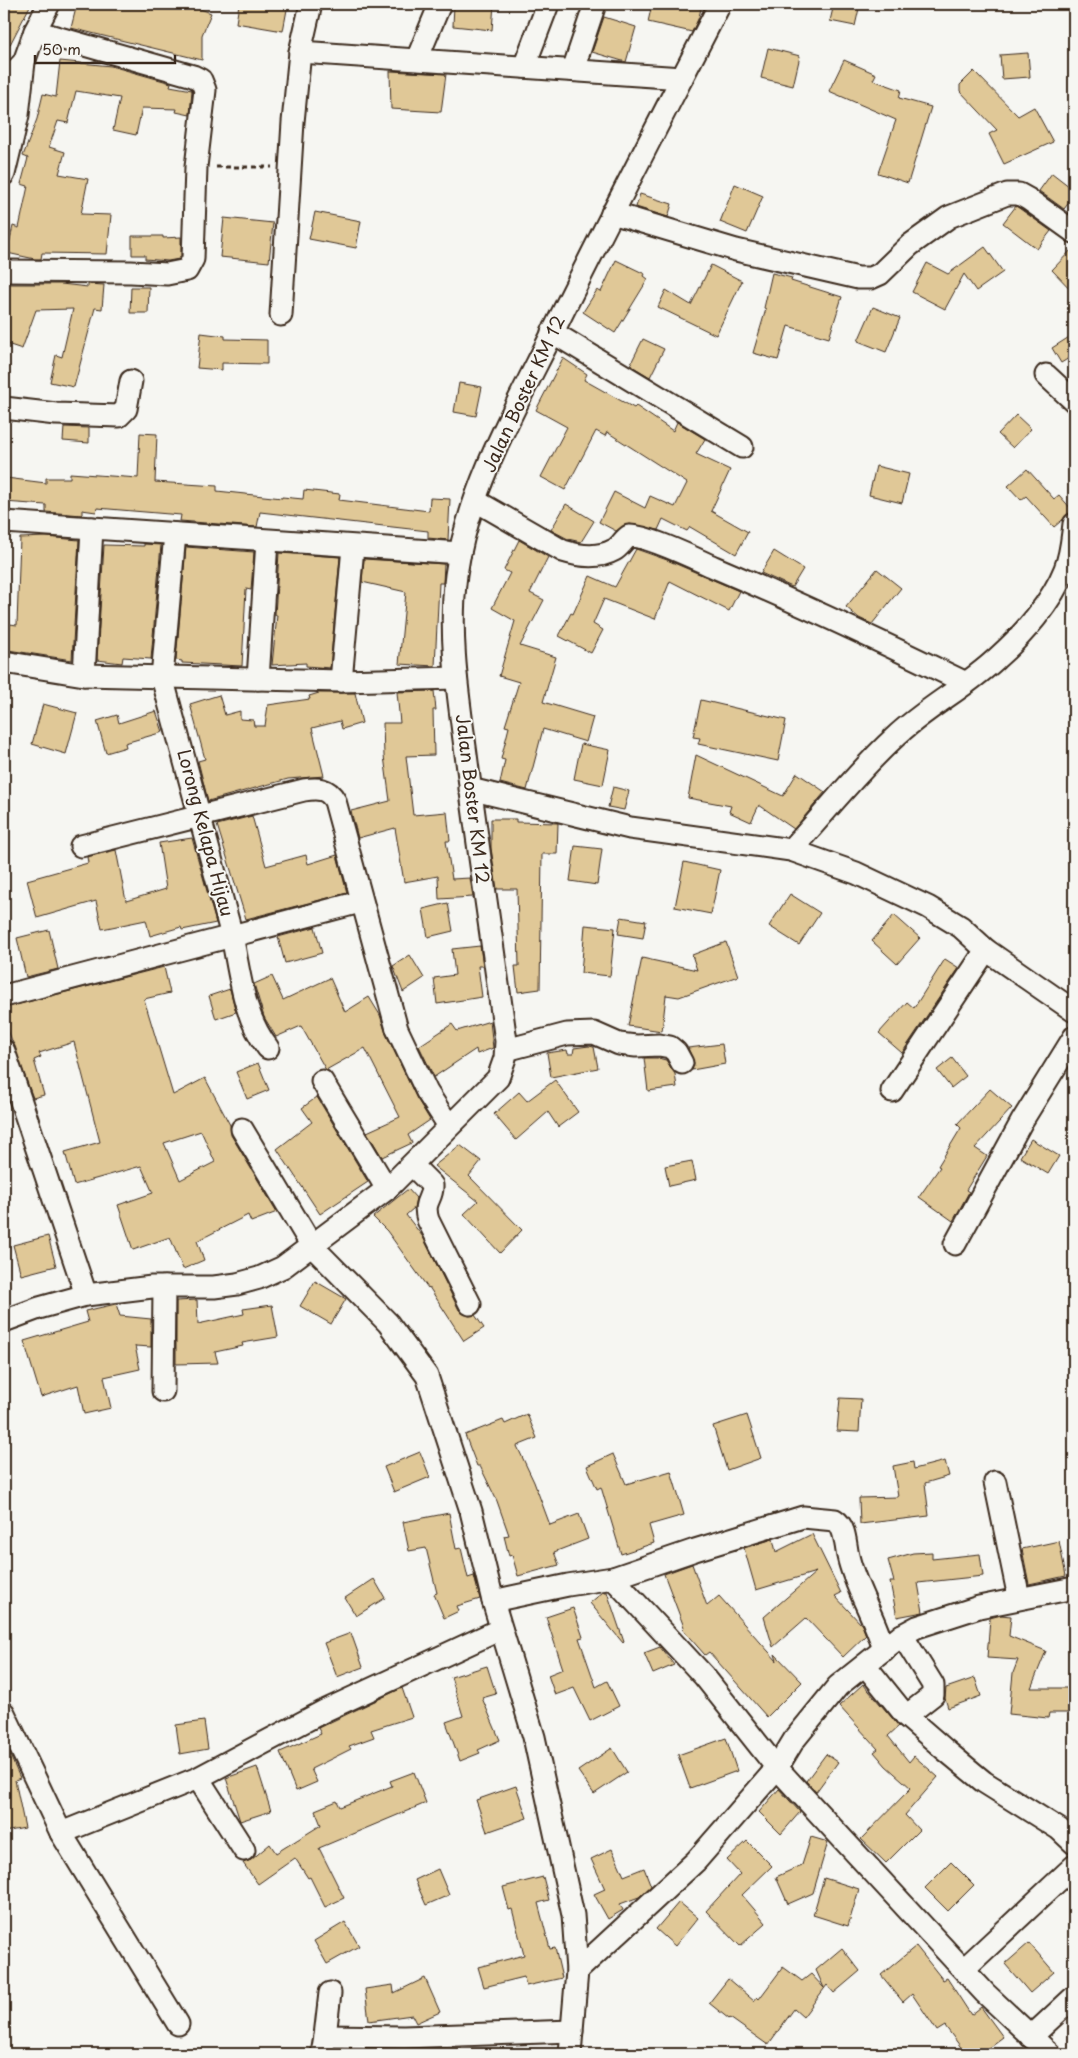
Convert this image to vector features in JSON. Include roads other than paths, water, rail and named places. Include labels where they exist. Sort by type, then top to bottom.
[{"type":"street","points":[[4,174],[18,115],[24,62],[35,31],[49,4]]},
{"type":"street","points":[[282,315],[290,167],[300,52],[311,4]]},
{"type":"street","points":[[417,59],[440,4]]},
{"type":"street","points":[[524,66],[548,4]]},
{"type":"street","points":[[573,70],[595,4]]},
{"type":"street","name":"Jalan Boster KM 12","points":[[4,1321],[39,1308],[86,1295],[117,1290],[164,1287],[214,1287],[237,1284],[259,1278],[283,1266],[312,1246],[387,1189],[498,1078],[506,1050],[456,678],[453,608],[460,553],[476,501],[506,427],[612,212],[720,4]]},
{"type":"street","points":[[4,271],[167,274],[187,270],[192,264],[194,253],[196,167],[205,90],[201,80],[193,76],[35,31]]},
{"type":"street","points":[[300,52],[682,78]]},
{"type":"street","points":[[4,82],[24,62]]},
{"type":"street","points":[[612,212],[736,250],[858,278],[871,278],[880,274],[910,245],[949,217],[1006,194],[1019,194],[1028,199],[1074,232]]},
{"type":"street","points":[[552,332],[742,447]]},
{"type":"street","points":[[1046,375],[1074,401]]},
{"type":"street","points":[[4,408],[56,414],[119,416],[126,409],[131,381]]},
{"type":"street","points":[[476,501],[563,551],[574,554],[602,554],[616,549],[628,536],[642,538],[839,621],[966,683]]},
{"type":"street","points":[[4,523],[460,553]]},
{"type":"street","points":[[791,850],[858,773],[895,737],[996,660],[1048,600],[1066,568],[1074,524]]},
{"type":"street","points":[[84,675],[92,528]]},
{"type":"street","points":[[162,677],[176,534]]},
{"type":"street","points":[[258,679],[267,540]]},
{"type":"street","points":[[341,681],[353,547]]},
{"type":"street","points":[[4,662],[84,675],[341,681],[456,678]]},
{"type":"street","name":"Lorong Kelapa Hijau","points":[[4,996],[232,936],[162,677]]},
{"type":"street","points":[[81,846],[304,790],[320,788],[327,791],[335,801],[360,902],[397,1029],[427,1092],[449,1126]]},
{"type":"street","points":[[470,789],[630,828],[791,850],[856,873],[905,895],[961,927],[986,950],[1074,1011]]},
{"type":"street","points":[[268,1048],[252,1023],[244,996],[232,936],[360,902]]},
{"type":"street","points":[[892,1091],[986,950]]},
{"type":"street","points":[[506,1050],[568,1034],[594,1033],[619,1044],[670,1047],[676,1052],[682,1063]]},
{"type":"street","points":[[955,1244],[1022,1122],[1074,1037]]},
{"type":"street","points":[[4,1051],[86,1295]]},
{"type":"street","points":[[322,1081],[387,1189]]},
{"type":"street","points":[[242,1129],[312,1246],[388,1323],[427,1376],[471,1511],[493,1601],[534,1737],[574,1916],[577,1971],[570,2054]]},
{"type":"street","points":[[412,1165],[432,1185],[432,1192],[425,1206],[428,1220],[470,1304]]},
{"type":"street","points":[[163,1391],[164,1287]]},
{"type":"street","points":[[995,1482],[1019,1598]]},
{"type":"street","points":[[493,1601],[568,1585],[613,1578],[695,1550],[803,1518],[835,1520],[842,1527],[848,1558],[879,1633],[884,1650]]},
{"type":"street","points":[[613,1578],[704,1676],[777,1768],[964,1970],[1050,2054]]},
{"type":"street","points":[[577,1971],[696,1861],[777,1768],[794,1740],[838,1686],[902,1635],[926,1624],[1019,1598],[1074,1588]]},
{"type":"street","points":[[61,1833],[198,1778],[326,1710],[501,1629]]},
{"type":"street","points":[[902,1635],[933,1685],[934,1690],[933,1695],[906,1716]]},
{"type":"street","points":[[865,1665],[906,1716],[984,1782],[1059,1830],[1074,1843]]},
{"type":"street","points":[[4,1713],[61,1833],[178,2024]]},
{"type":"street","points":[[198,1778],[244,1850]]},
{"type":"street","points":[[964,1970],[1074,1866]]},
{"type":"street","points":[[330,1993],[324,2045],[404,2038],[572,2031]]},
{"type":"street","points":[[1032,2037],[1074,1997]]}]
